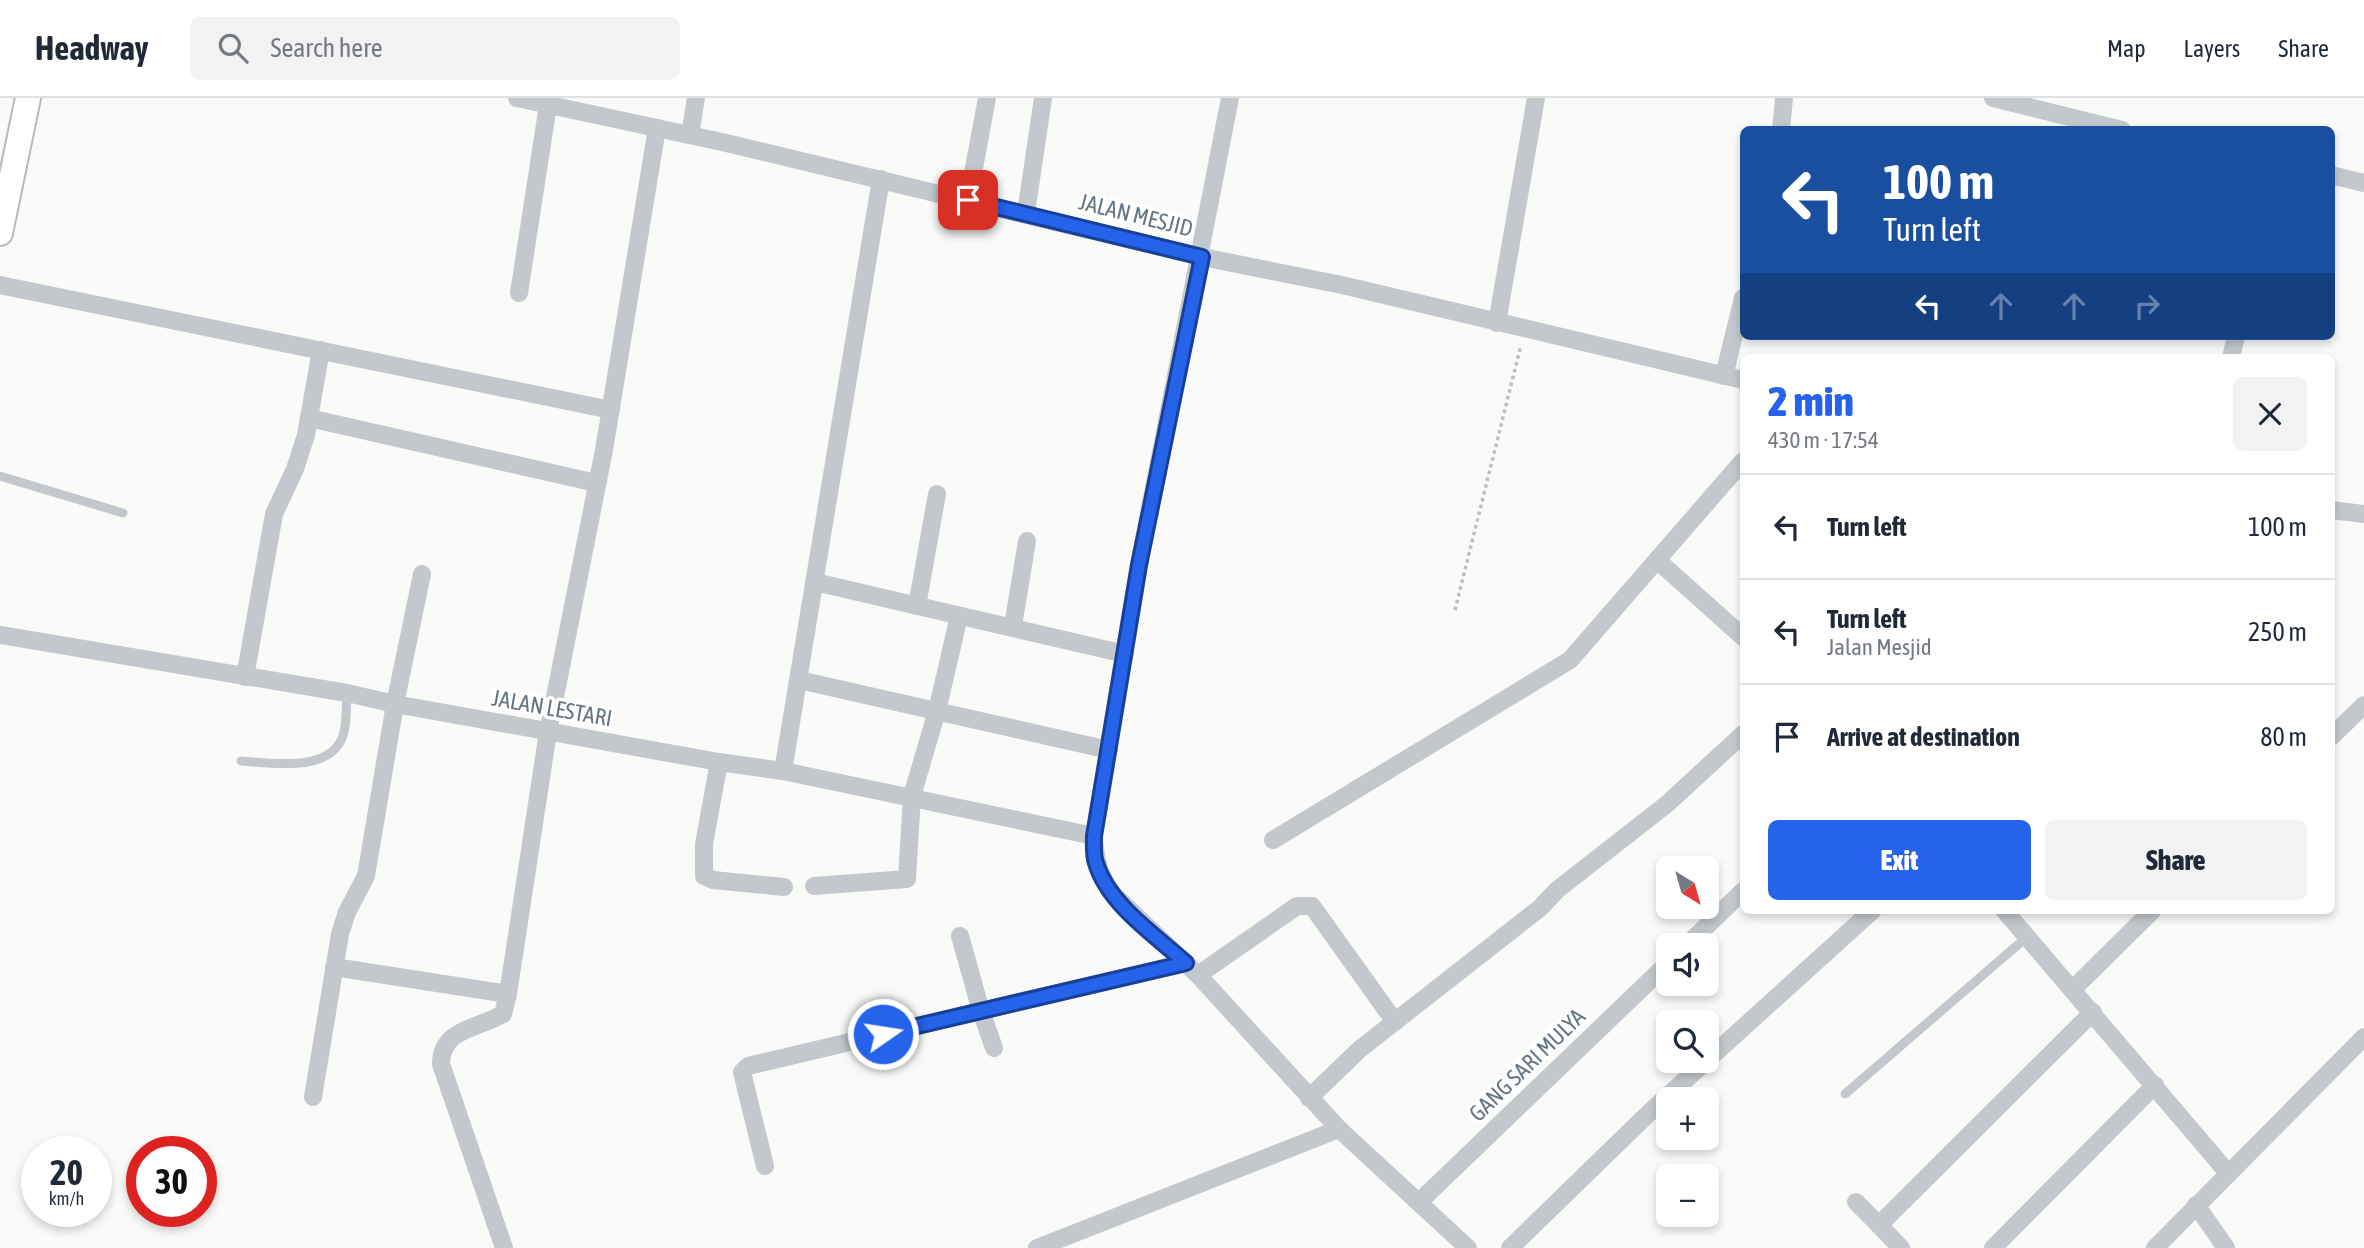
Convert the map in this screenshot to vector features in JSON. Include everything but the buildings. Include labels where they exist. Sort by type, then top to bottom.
[{"type":"main road","points":[[0,233],[3,206],[28,98]]},
{"type":"street","name":"JALAN MESJID","points":[[517,98],[881,179],[1202,257],[1342,285],[1740,379]]},
{"type":"street","points":[[690,135],[696,98]]},
{"type":"street","points":[[968,200],[987,98]]},
{"type":"street","points":[[1026,213],[1043,98]]},
{"type":"street","points":[[1230,98],[1202,257],[1139,565],[1094,836],[1095,861],[1102,879],[1136,918],[1192,969],[1309,1098],[1468,1248]]},
{"type":"street","points":[[1497,323],[1536,98]]},
{"type":"street","points":[[1781,126],[1784,98]]},
{"type":"street","points":[[1993,98],[2106,126]]},
{"type":"street","points":[[519,293],[548,105]]},
{"type":"street","points":[[504,1248],[441,1064],[441,1049],[448,1040],[503,1014],[508,994],[548,733],[611,410],[657,128]]},
{"type":"street","points":[[2335,176],[2364,183]]},
{"type":"street","points":[[783,771],[881,179]]},
{"type":"street","points":[[0,285],[611,410]]},
{"type":"street","points":[[1724,376],[1740,310]]},
{"type":"street","points":[[245,677],[274,514],[295,469],[309,418],[321,350]]},
{"type":"street","points":[[309,418],[596,483]]},
{"type":"street","points":[[1273,840],[1570,660],[1740,464]]},
{"type":"street","points":[[917,606],[937,494]]},
{"type":"street","points":[[2335,510],[2364,514]]},
{"type":"street","points":[[1013,626],[1027,541]]},
{"type":"street","points":[[1657,561],[1740,634]]},
{"type":"street","points":[[313,1097],[334,967],[347,912],[366,876],[395,704],[422,574]]},
{"type":"street","points":[[815,582],[1125,654]]},
{"type":"street","points":[[814,886],[914,879],[912,796],[937,711],[959,616]]},
{"type":"street","name":"JALAN LESTARI","points":[[0,635],[347,693],[548,733],[783,771],[1094,836]]},
{"type":"street","points":[[799,680],[1109,750]]},
{"type":"street","points":[[2335,733],[2364,705]]},
{"type":"street","points":[[1309,1098],[1360,1049],[1541,908],[1557,890],[1620,844],[1740,737]]},
{"type":"street","points":[[719,762],[704,844],[704,876],[713,880],[784,887]]},
{"type":"street","points":[[1699,933],[1740,894]]},
{"type":"street","points":[[765,1166],[741,1077],[748,1066],[981,1011],[1192,969],[1297,906],[1312,906],[1317,909],[1395,1022]]},
{"type":"street","points":[[1510,1248],[1651,1111],[1869,914]]},
{"type":"street","points":[[2008,914],[2228,1173]]},
{"type":"street","points":[[2073,989],[2148,914]]},
{"type":"street","points":[[960,936],[994,1048]]},
{"type":"street","points":[[334,967],[508,994]]},
{"type":"street","name":"GANG SARI MULYA","points":[[1419,1202],[1656,975]]},
{"type":"street","points":[[1879,1225],[2093,1012]]},
{"type":"street","points":[[2155,1248],[2228,1173],[2361,1046]]},
{"type":"street","points":[[1993,1248],[2155,1085]]},
{"type":"street","points":[[1037,1248],[1339,1129]]},
{"type":"street","points":[[1856,1202],[1901,1248]]},
{"type":"street","points":[[2196,1205],[2226,1248]]},
{"type":"lane","points":[[0,476],[123,513]]},
{"type":"lane","points":[[240,761],[292,764],[312,760],[335,750],[344,733],[347,693]]},
{"type":"lane","points":[[1845,1094],[2028,936]]},
{"type":"path","points":[[1455,610],[1525,329]]},
{"type":"route","points":[[883,1034],[1186,963],[1136,918],[1102,879],[1095,861],[1094,836],[1139,565],[1202,257],[968,200]]}]
